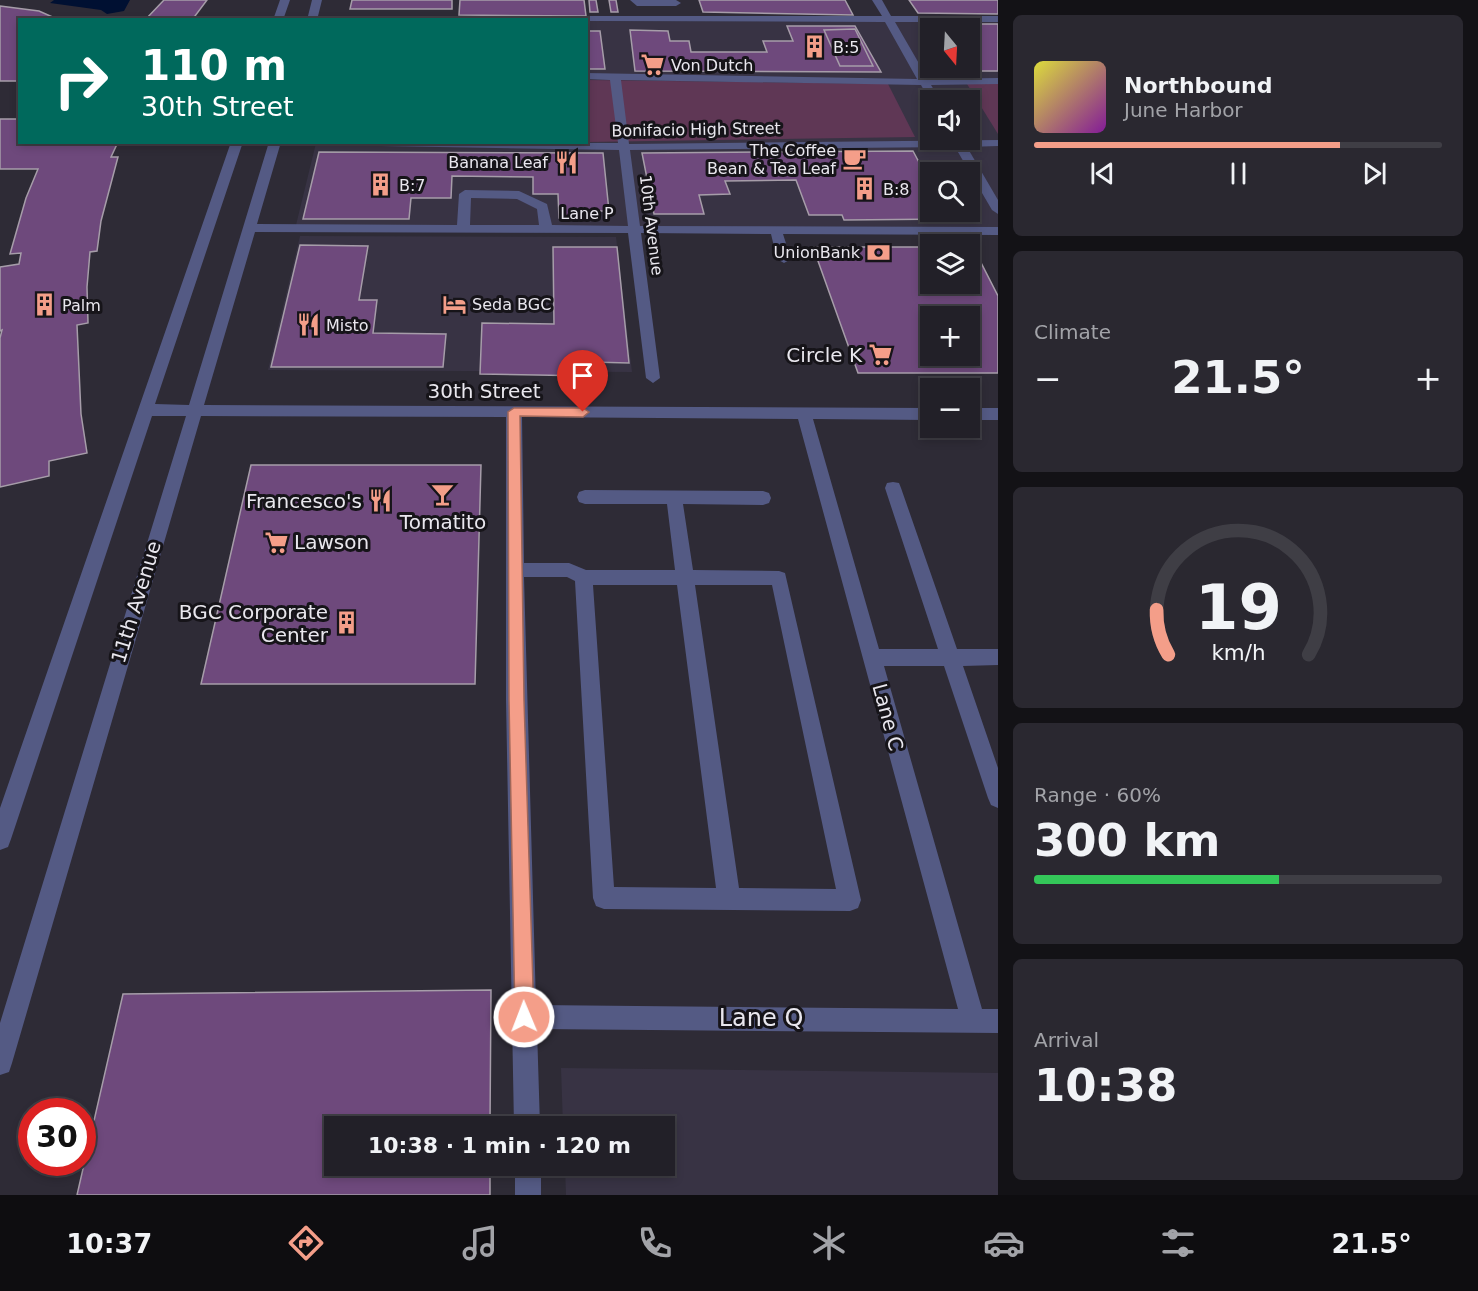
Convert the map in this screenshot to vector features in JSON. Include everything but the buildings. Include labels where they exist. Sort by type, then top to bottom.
[{"type":"street","points":[[279,18],[285,0]]},
{"type":"street","points":[[312,18],[317,0]]},
{"type":"street","points":[[635,0],[637,3],[676,1],[680,19]]},
{"type":"street","points":[[877,0],[929,90]]},
{"type":"street","points":[[588,19],[998,19]]},
{"type":"street","points":[[588,76],[924,82],[998,81]]},
{"type":"street","name":"10th Avenue","points":[[615,76],[653,378]]},
{"type":"street","name":"Bonifacio High Street","points":[[507,144],[624,147],[920,142]]},
{"type":"street","name":"Bonifacio High Street","points":[[980,142],[998,143]]},
{"type":"street","points":[[0,839],[236,144]]},
{"type":"street","name":"11th Avenue","points":[[0,1063],[274,144]]},
{"type":"street","points":[[963,150],[998,210]]},
{"type":"street","points":[[463,229],[465,194],[519,195],[543,207],[546,229]]},
{"type":"street","name":"Lane P","points":[[248,228],[998,231]]},
{"type":"street","points":[[776,230],[784,260]]},
{"type":"street","name":"30th Street","points":[[146,410],[920,414]]},
{"type":"street","points":[[514,412],[515,570],[527,1116]]},
{"type":"street","name":"Lane C","points":[[804,413],[973,1020]]},
{"type":"street","points":[[980,414],[998,414]]},
{"type":"street","points":[[893,488],[998,798]]},
{"type":"street","points":[[585,497],[764,498]]},
{"type":"street","points":[[674,497],[729,899]]},
{"type":"street","points":[[515,570],[569,570],[584,577],[779,578],[850,900],[604,898],[584,577]]},
{"type":"street","points":[[872,658],[998,657]]},
{"type":"street","name":"Lane Q","points":[[524,1017],[998,1021]]},
{"type":"street","points":[[528,1176],[528,1195]]},
{"type":"shaded area","points":[[588,21],[920,22],[920,78],[980,78],[980,22],[998,22],[998,228],[296,225],[316,144],[588,144]]},
{"type":"shaded area","points":[[588,80],[888,84],[915,137],[588,142]]},
{"type":"shaded area","points":[[998,83],[998,134],[980,105],[980,90],[971,90],[967,84]]},
{"type":"shaded area","name":"Seda BGC","points":[[300,236],[616,237],[632,372],[268,370]]},
{"type":"shaded area","points":[[561,1068],[998,1073],[998,1195],[566,1195],[565,1176],[675,1176],[675,1116],[563,1116]]},
{"type":"water","points":[[54,0],[130,0],[124,11],[107,14],[101,10],[50,3]]},
{"type":"place","name":"B:5","points":[[815,47]]},
{"type":"place","name":"Von Dutch","points":[[653,65]]},
{"type":"place","name":"The Coffee Bean & Tea Leaf","points":[[854,159]]},
{"type":"place","name":"Banana Leaf","points":[[566,162]]},
{"type":"place","name":"B:7","points":[[381,185]]},
{"type":"place","name":"B:8","points":[[865,189]]},
{"type":"place","name":"UnionBank","points":[[878,252]]},
{"type":"place","name":"Seda BGC","points":[[454,304]]},
{"type":"place","name":"Palm","points":[[44,305]]},
{"type":"place","name":"Misto","points":[[308,325]]},
{"type":"place","name":"Circle K","points":[[880,355]]},
{"type":"place","name":"Tomatito","points":[[443,495]]},
{"type":"place","name":"Francesco's","points":[[380,501]]},
{"type":"place","name":"Lawson","points":[[276,542]]},
{"type":"place","name":"BGC Corporate Center","points":[[346,623]]},
{"type":"route","points":[[524,1017],[516,700],[514,412],[583,412]]}]
